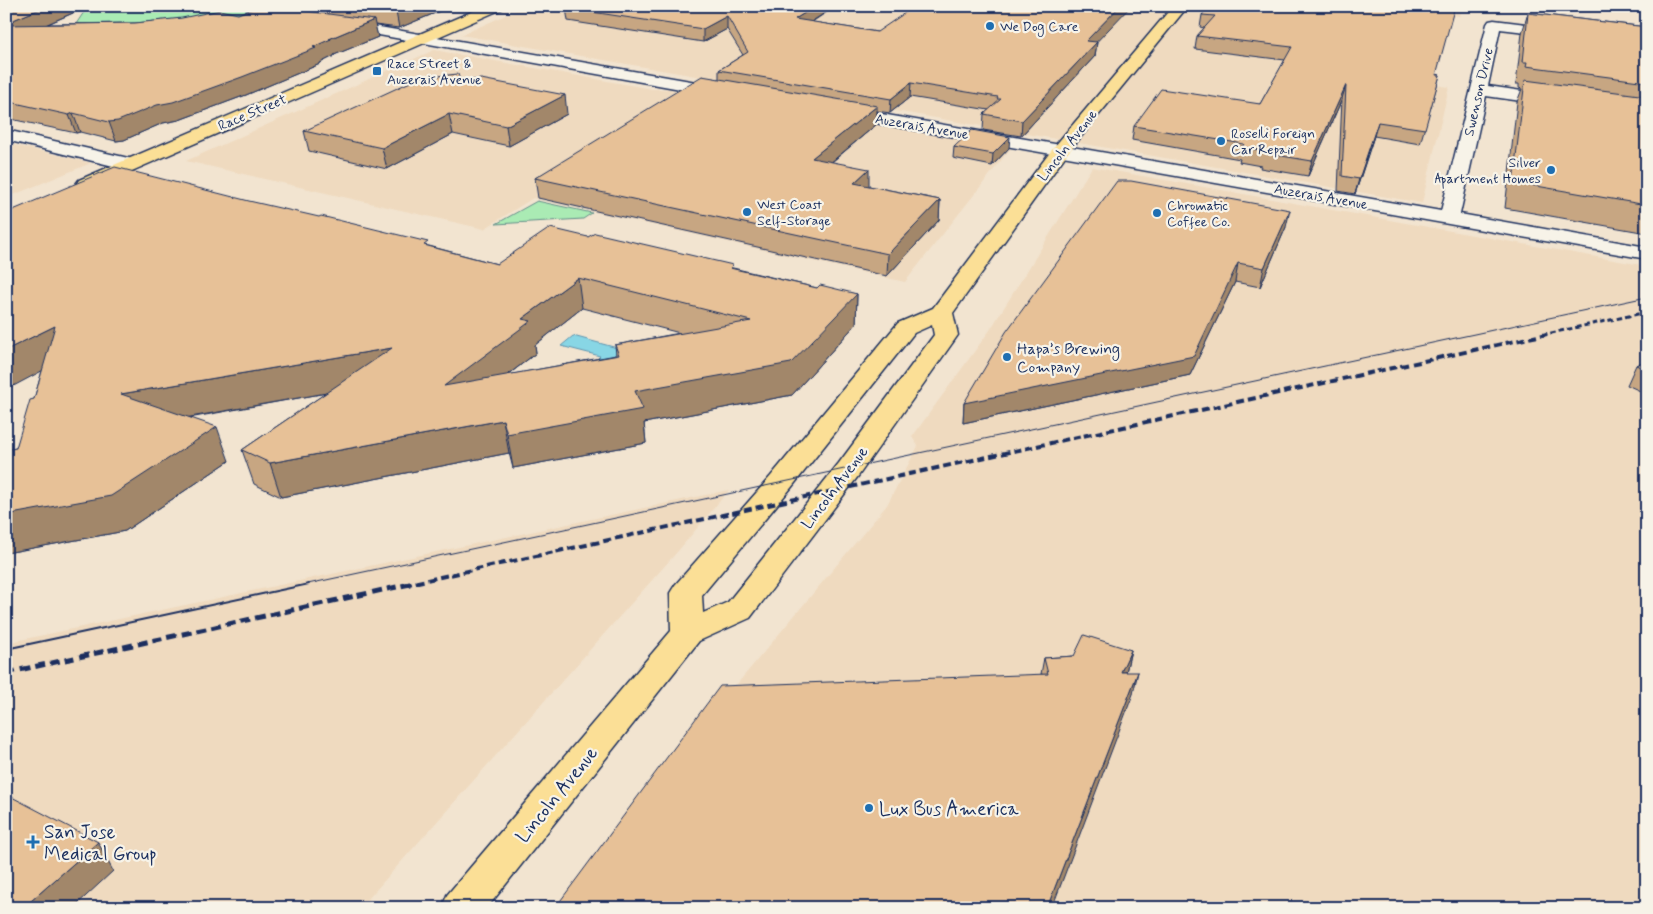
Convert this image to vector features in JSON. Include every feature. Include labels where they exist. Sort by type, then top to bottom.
[{"type":"main road","name":"Race Street","points":[[65,192],[498,6]]},
{"type":"main road","name":"Lincoln Avenue","points":[[462,908],[687,632],[739,610],[849,469],[946,334],[941,313],[1060,151],[1181,6]]},
{"type":"main road","points":[[687,632],[686,593],[781,482],[906,328],[941,313]]},
{"type":"street","points":[[323,22],[425,38],[739,94]]},
{"type":"street","name":"Swenson Drive","points":[[1449,218],[1494,24],[1578,34]]},
{"type":"street","points":[[1478,90],[1570,103]]},
{"type":"street","name":"Auzerais Avenue","points":[[824,109],[1647,253]]},
{"type":"street","points":[[6,135],[130,164]]},
{"type":"shaded area","points":[[526,6],[1462,6],[1459,16],[1453,15],[1434,85],[1449,87],[1422,203],[461,35]]},
{"type":"shaded area","points":[[434,50],[652,89],[670,89],[1011,148],[905,282],[533,198],[484,229],[186,161]]},
{"type":"shaded area","points":[[6,143],[91,163],[6,198]]},
{"type":"shaded area","points":[[1092,167],[1647,266],[1647,908],[572,908],[727,696],[887,505],[918,446],[912,437],[990,330]]},
{"type":"shaded area","points":[[729,490],[678,551],[360,908],[6,908],[6,643]]},
{"type":"green space","points":[[98,6],[298,6],[214,25],[76,24],[84,12]]},
{"type":"green space","points":[[537,201],[592,213],[583,219],[496,224]]},
{"type":"water","points":[[573,336],[621,349],[607,361],[598,358],[600,356],[561,346]]},
{"type":"building","points":[[6,6],[47,6],[6,23]]},
{"type":"building","points":[[259,6],[303,6],[306,11],[374,20],[313,47],[316,48],[242,77],[173,102],[157,105],[118,121],[109,122],[73,113],[69,115],[6,101],[6,25],[135,23],[182,18],[220,10],[238,14]]},
{"type":"building","points":[[354,6],[410,6],[396,12]]},
{"type":"building","points":[[571,6],[816,6],[795,19],[877,32],[915,6],[1120,6],[1086,41],[1097,42],[1022,121],[984,114],[1001,99],[997,99],[998,97],[911,83],[891,99],[719,70],[748,52],[727,16],[703,29],[566,8]]},
{"type":"building","points":[[1209,6],[1455,6],[1436,75],[1440,75],[1425,129],[1378,122],[1359,179],[1342,176],[1346,85],[1312,161],[1264,153],[1265,151],[1242,147],[1244,144],[1134,126],[1161,89],[1260,104],[1292,47],[1197,36],[1215,16],[1202,15]]},
{"type":"building","points":[[1528,13],[1647,27],[1647,82],[1526,66],[1527,62],[1523,62]]},
{"type":"building","points":[[458,74],[460,81],[481,79],[565,95],[506,126],[449,114],[382,148],[304,131],[419,78]]},
{"type":"building","points":[[702,76],[877,106],[812,158],[869,169],[854,183],[940,200],[888,254],[535,178]]},
{"type":"building","points":[[1525,80],[1647,96],[1647,205],[1513,182]]},
{"type":"building","points":[[972,130],[1010,137],[993,154],[954,147]]},
{"type":"building","points":[[115,167],[249,201],[428,242],[424,245],[497,264],[550,228],[588,237],[595,233],[733,265],[730,268],[817,288],[820,285],[857,294],[791,363],[635,391],[643,409],[507,434],[503,420],[270,463],[242,450],[392,348],[121,394],[217,427],[111,496],[6,515],[6,450],[16,448],[30,400],[34,399],[55,326],[6,350],[6,213]],"holes":[[[578,278],[751,321],[615,345],[619,355],[444,386],[531,321],[522,319]]]},
{"type":"building","points":[[1117,181],[1131,181],[1290,210],[1264,268],[1238,263],[1194,356],[964,403],[1006,332]]},
{"type":"building","points":[[1647,360],[1647,370],[1636,365]]},
{"type":"building","name":"Lux Bus America","points":[[1084,635],[1131,650],[1121,672],[1138,672],[1047,908],[555,908],[720,686],[1048,674],[1044,658],[1074,656]]},
{"type":"building","name":"San Jose Medical Group","points":[[6,794],[98,842],[23,908],[6,908]]},
{"type":"tram line","points":[[303,585],[1647,297]]},
{"type":"tram line","points":[[6,649],[309,584]]},
{"type":"railway","points":[[1542,335],[1647,312]]},
{"type":"railway","points":[[404,585],[1547,334]]},
{"type":"railway","points":[[6,673],[410,584]]},
{"type":"place","name":"We Dog Care","points":[[990,26]]},
{"type":"place","name":"Race Street & Auzerais Avenue","points":[[377,71]]},
{"type":"place","name":"Roselli Foreign Car Repair","points":[[1221,141]]},
{"type":"place","name":"Silver Apartment Homes","points":[[1551,170]]},
{"type":"place","name":"West Coast Self-Storage","points":[[747,212]]},
{"type":"place","name":"Chromatic Coffee Co.","points":[[1157,213]]},
{"type":"place","name":"Hapa’s Brewing Company","points":[[1007,357]]},
{"type":"place","name":"Lux Bus America","points":[[869,808]]},
{"type":"place","name":"San Jose Medical Group","points":[[33,842]]}]
